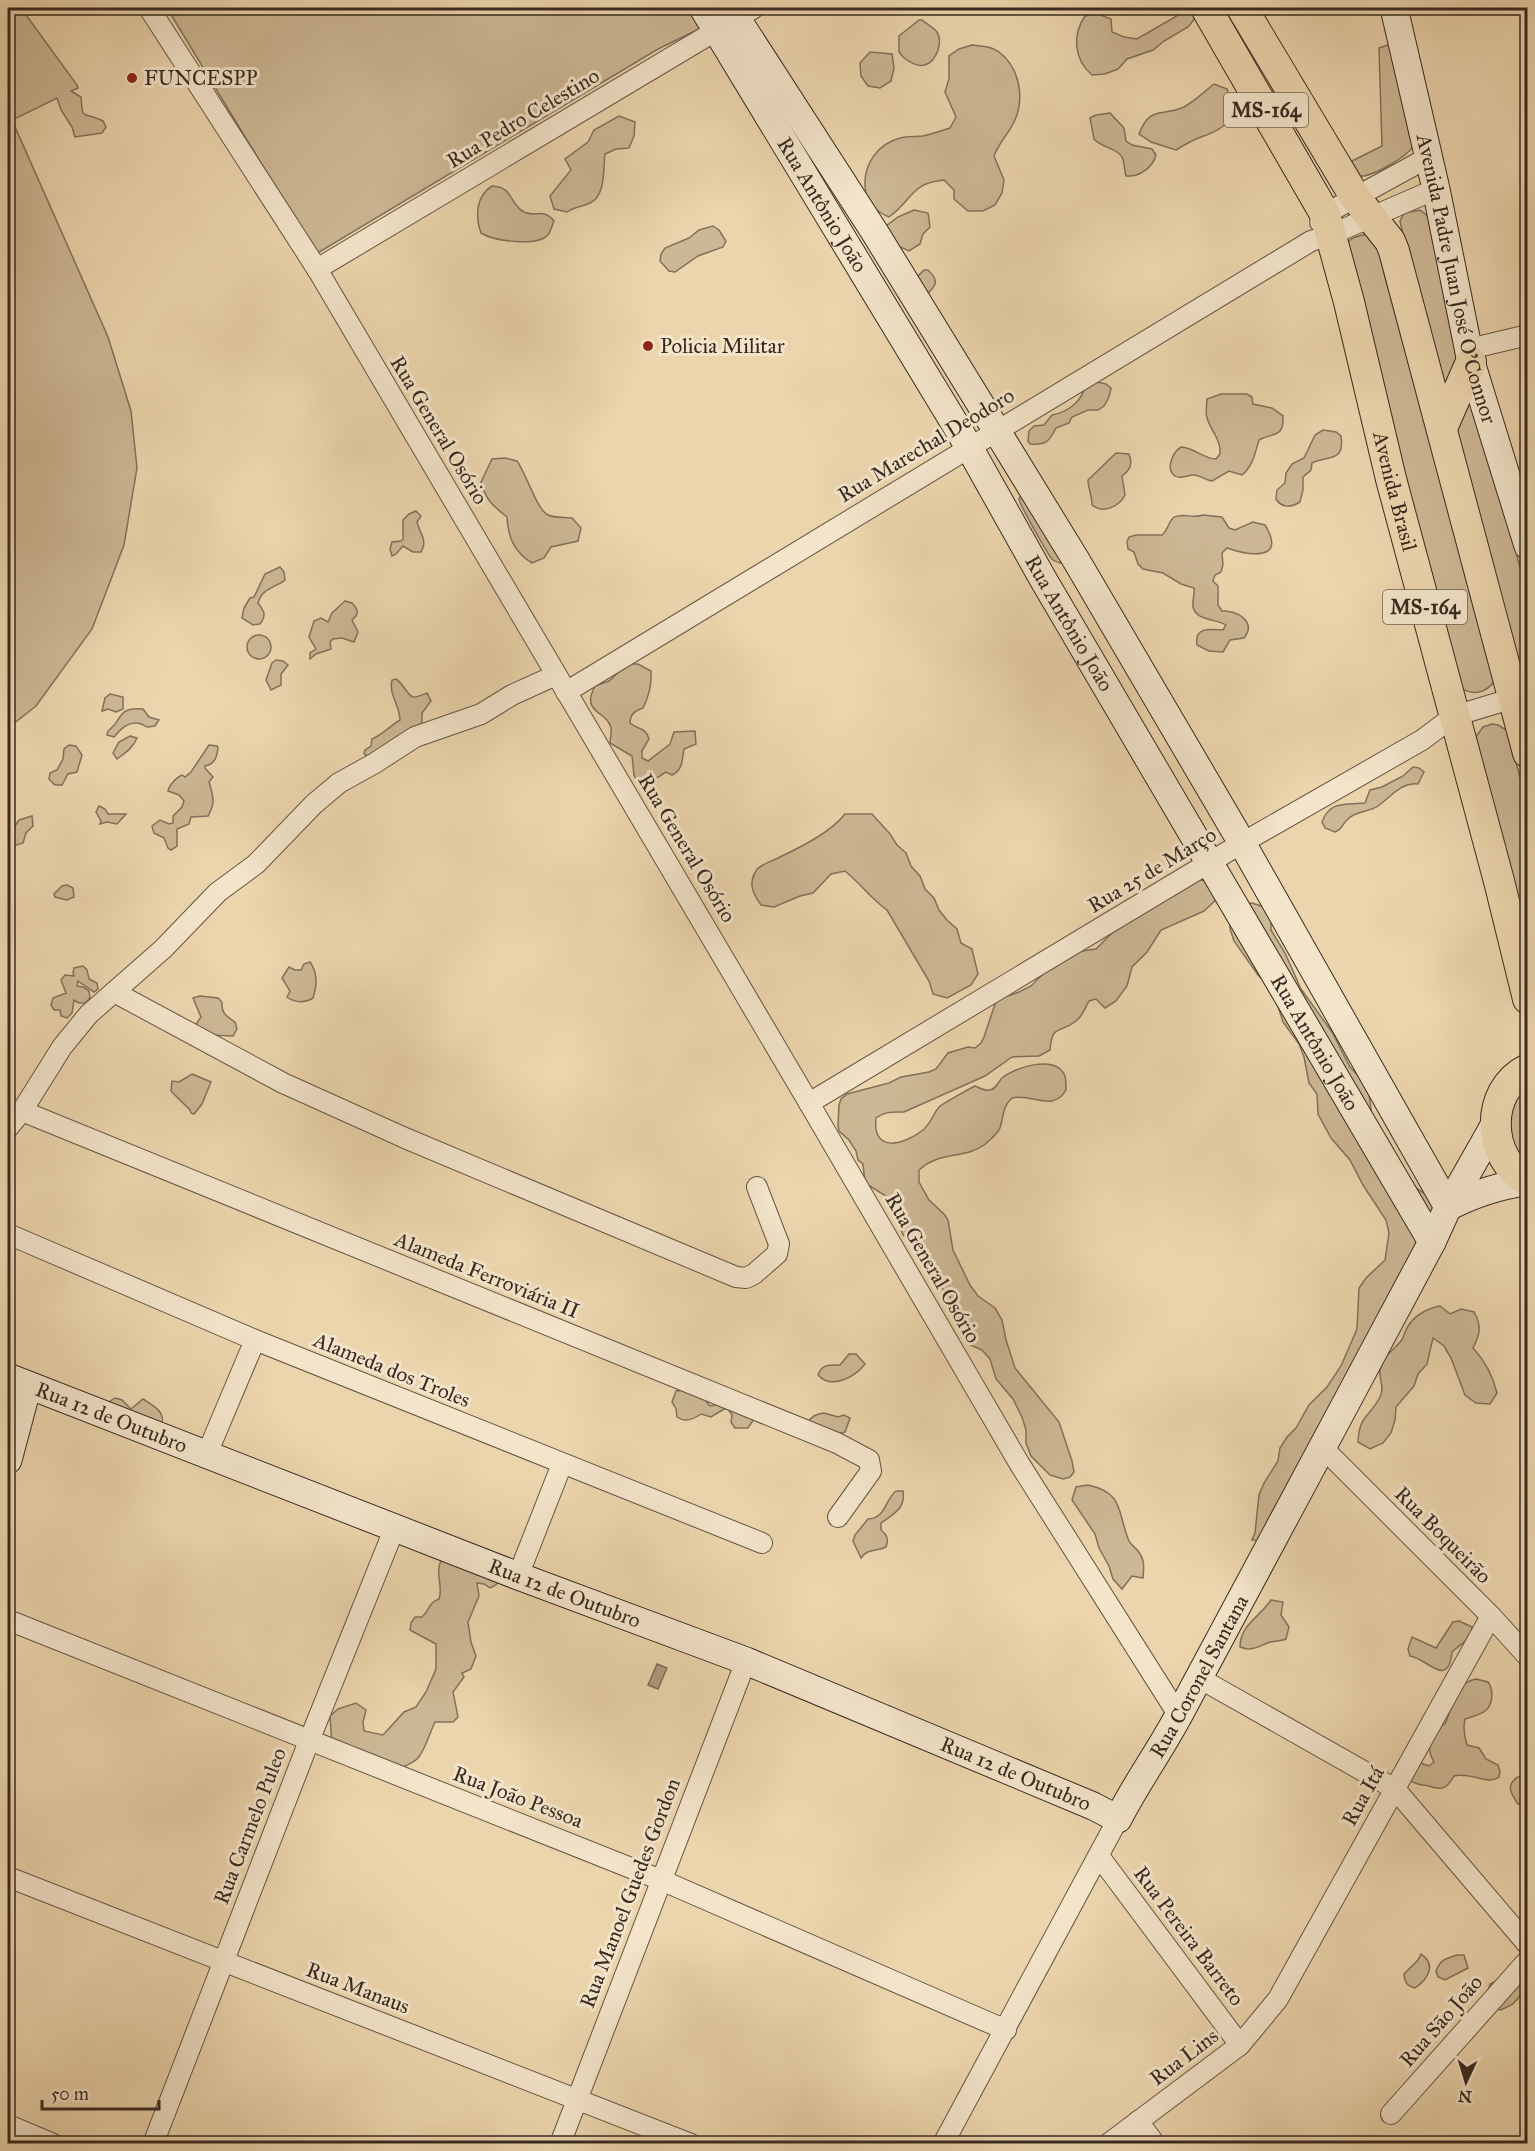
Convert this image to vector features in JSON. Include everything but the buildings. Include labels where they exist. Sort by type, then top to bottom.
[{"type":"main road","name":"Avenida Brasil","points":[[1206,8],[1322,230],[1349,302],[1389,468],[1499,881],[1527,999]]},
{"type":"main road","name":"MS-164","points":[[1242,8],[1364,207],[1390,241],[1394,251],[1442,428],[1521,696],[1527,753]]},
{"type":"main road","name":"Avenida Padre Juan José O'Connor","points":[[1394,8],[1436,189],[1470,356],[1527,546]]},
{"type":"main road","name":"Rua Antônio João","points":[[728,14],[874,231],[998,430],[1242,843],[1448,1207]]},
{"type":"main road","name":"Rua Antônio João","points":[[728,14],[849,248],[969,447],[1042,579],[1432,1242]]},
{"type":"main road","points":[[849,248],[874,231]]},
{"type":"main road","points":[[1442,428],[1470,356]]},
{"type":"main road","points":[[1042,579],[1076,560]]},
{"type":"main road","points":[[1527,1042],[1525,1070],[1511,1082],[1502,1095],[1495,1124],[1498,1145],[1507,1164],[1527,1182]]},
{"type":"main road","name":"Rua Coronel Santana","points":[[1118,1819],[1179,1716],[1432,1242],[1448,1207],[1495,1124]]},
{"type":"main road","points":[[1448,1207],[1504,1185],[1527,1182]]},
{"type":"main road","points":[[8,1460],[18,1381]]},
{"type":"main road","name":"Rua 12 de Outubro","points":[[18,1381],[518,1576],[746,1660],[1093,1806],[1118,1819]]},
{"type":"street","name":"Rua General Osório","points":[[149,8],[317,269],[810,1103],[1019,1463],[1179,1716]]},
{"type":"street","name":"Rua Pedro Celestino","points":[[317,269],[728,14]]},
{"type":"street","name":"Rua Marechal Deodoro","points":[[8,1128],[22,1111],[62,1047],[89,1014],[163,948],[218,892],[256,864],[314,804],[339,783],[415,737],[481,714],[512,695],[561,683],[998,430],[1322,230],[1364,207],[1429,157]]},
{"type":"street","name":"Rua Marechal Deodoro","points":[[1364,207],[1436,189]]},
{"type":"street","points":[[1470,356],[1527,335]]},
{"type":"street","name":"Rua 25 de Março","points":[[810,1103],[1242,843],[1422,740],[1454,716],[1521,696]]},
{"type":"street","points":[[114,992],[283,1083],[736,1277],[746,1278],[777,1254],[779,1244],[757,1187]]},
{"type":"street","name":"Alameda Ferroviária II","points":[[22,1111],[863,1455],[869,1460],[871,1471],[838,1517]]},
{"type":"street","name":"Alameda dos Troles","points":[[8,1234],[255,1340],[762,1543]]},
{"type":"street","points":[[206,1456],[255,1340]]},
{"type":"street","name":"Rua Boqueirão","points":[[1323,1448],[1491,1617],[1527,1657]]},
{"type":"street","points":[[518,1576],[562,1464]]},
{"type":"street","name":"Rua Carmelo Puleo","points":[[153,2144],[309,1741],[395,1527]]},
{"type":"street","name":"Rua Itá","points":[[1278,1999],[1491,1617]]},
{"type":"street","name":"Rua João Pessoa","points":[[8,1620],[661,1880],[1006,2030]]},
{"type":"street","name":"Rua Manoel Guedes Gordon","points":[[560,2144],[746,1660]]},
{"type":"street","points":[[1199,1678],[1395,1789],[1527,1945]]},
{"type":"street","name":"Rua Coronel Santana","points":[[943,2144],[1118,1819]]},
{"type":"street","name":"Rua Pereira Barreto","points":[[1099,1856],[1240,2045]]},
{"type":"street","name":"Rua Manaus","points":[[8,1877],[692,2144]]},
{"type":"street","name":"Rua São João","points":[[1391,2114],[1527,1960]]},
{"type":"street","name":"Rua Lins","points":[[1108,2144],[1240,2045],[1278,1999]]},
{"type":"street","points":[[1138,2121],[1155,2144]]},
{"type":"street","points":[[8,2128],[53,2144]]},
{"type":"shaded area","points":[[8,8],[21,8],[77,85],[78,88],[71,91],[81,97],[83,113],[103,121],[106,127],[102,133],[75,137],[57,98],[12,120],[108,337],[131,411],[137,468],[124,545],[92,629],[36,706],[8,728]]},
{"type":"shaded area","points":[[167,8],[701,8],[708,21],[697,30],[658,49],[316,254]]},
{"type":"shaded area","points":[[1184,8],[1203,8],[1188,27],[1153,50],[1127,59],[1118,69],[1105,74],[1092,75],[1081,62],[1077,39],[1085,16],[1098,14],[1111,19],[1112,32],[1137,39],[1182,13]]},
{"type":"shaded area","points":[[919,20],[935,30],[939,36],[938,51],[933,60],[925,65],[910,62],[899,52],[899,36]]},
{"type":"shaded area","points":[[972,45],[989,47],[1006,58],[1015,74],[1020,92],[1020,102],[1013,124],[994,156],[1004,180],[1002,193],[995,205],[983,211],[968,211],[954,199],[954,190],[944,180],[933,182],[918,189],[889,217],[884,215],[872,206],[867,197],[865,178],[870,162],[879,150],[892,141],[903,137],[923,136],[950,128],[956,117],[945,92],[949,79],[949,56],[959,49]]},
{"type":"shaded area","points":[[1390,45],[1414,145],[1405,155],[1390,165],[1360,176],[1346,164],[1382,146],[1379,48]]},
{"type":"shaded area","points":[[870,52],[892,54],[894,68],[891,81],[880,88],[868,86],[861,76],[860,63]]},
{"type":"shaded area","points":[[1214,84],[1227,89],[1231,108],[1228,120],[1219,130],[1191,141],[1176,150],[1151,142],[1139,134],[1152,115],[1184,107]]},
{"type":"shaded area","points":[[1110,113],[1124,128],[1126,141],[1132,145],[1152,149],[1156,155],[1152,163],[1141,173],[1126,176],[1120,154],[1094,139],[1090,118]]},
{"type":"shaded area","points":[[619,116],[635,122],[634,136],[629,148],[616,149],[605,154],[603,182],[595,200],[567,212],[554,209],[550,196],[571,170],[565,159],[588,142],[594,130]]},
{"type":"shaded area","points":[[492,186],[504,189],[519,209],[524,212],[550,217],[554,221],[548,235],[542,239],[525,242],[495,238],[481,233],[478,207],[483,195]]},
{"type":"shaded area","points":[[914,210],[928,213],[930,227],[923,234],[920,244],[909,251],[889,242],[882,229],[898,217]]},
{"type":"shaded area","points":[[1420,210],[1429,217],[1463,353],[1447,399],[1495,680],[1488,688],[1480,692],[1470,692],[1461,688],[1342,266],[1348,242],[1371,233],[1395,260],[1384,272],[1388,288],[1415,288],[1400,221],[1404,213]]},
{"type":"shaded area","points":[[713,226],[719,230],[726,241],[723,247],[698,256],[675,272],[669,271],[660,261],[665,248],[689,238],[699,230]]},
{"type":"shaded area","points":[[924,270],[932,274],[936,282],[924,297],[915,279]]},
{"type":"shaded area","points":[[1093,381],[1106,384],[1111,388],[1104,406],[1098,410],[1088,410],[1072,417],[1069,423],[1056,428],[1046,442],[1030,444],[1029,431],[1034,426],[1044,425],[1052,415],[1073,406],[1085,387]]},
{"type":"shaded area","points":[[1469,392],[1476,396],[1527,595],[1527,683],[1522,680],[1455,425]]},
{"type":"shaded area","points":[[1221,394],[1247,394],[1252,397],[1253,404],[1272,408],[1283,416],[1280,432],[1259,440],[1251,463],[1242,475],[1229,471],[1212,481],[1196,475],[1180,478],[1175,476],[1170,465],[1175,453],[1181,447],[1212,459],[1216,459],[1220,454],[1219,444],[1206,416],[1206,411],[1207,399]]},
{"type":"shaded area","points":[[1323,430],[1336,432],[1341,436],[1342,445],[1338,454],[1312,463],[1311,470],[1303,477],[1300,502],[1284,506],[1276,499],[1277,490],[1285,483],[1286,473],[1292,464],[1304,458],[1315,435]]},
{"type":"shaded area","points":[[1116,453],[1129,454],[1131,461],[1130,467],[1122,476],[1125,495],[1115,506],[1106,509],[1096,508],[1092,505],[1088,480]]},
{"type":"shaded area","points":[[505,458],[517,461],[544,512],[553,517],[572,518],[581,528],[578,541],[551,547],[544,558],[532,563],[516,549],[509,531],[507,517],[490,502],[481,482],[492,459]]},
{"type":"shaded area","points":[[1022,493],[1067,564],[1053,560],[1046,550],[1019,499]]},
{"type":"shaded area","points":[[416,511],[421,516],[417,522],[424,540],[421,552],[413,552],[403,546],[392,556],[390,549],[392,542],[403,539],[403,520]]},
{"type":"shaded area","points":[[1176,516],[1222,517],[1229,528],[1235,530],[1253,522],[1265,525],[1271,537],[1272,545],[1263,553],[1246,553],[1227,548],[1222,553],[1221,572],[1215,575],[1213,581],[1218,586],[1218,605],[1222,611],[1239,615],[1247,622],[1248,627],[1244,638],[1230,640],[1223,652],[1209,651],[1197,645],[1200,632],[1223,630],[1226,625],[1202,617],[1195,612],[1194,588],[1181,584],[1163,573],[1143,569],[1138,564],[1134,552],[1128,549],[1129,537],[1162,535]]},
{"type":"shaded area","points":[[280,567],[284,572],[285,580],[262,594],[258,603],[264,616],[260,624],[253,625],[242,618],[244,608],[250,598],[254,597],[265,574]]},
{"type":"shaded area","points":[[345,601],[352,603],[357,610],[352,620],[358,632],[354,642],[342,638],[333,639],[330,642],[331,649],[316,654],[310,659],[310,653],[316,649],[309,637],[314,621],[321,618],[328,622],[332,613]]},
{"type":"shaded area","points":[[259,635],[268,638],[271,647],[268,656],[259,659],[250,656],[247,647],[250,638]]},
{"type":"shaded area","points":[[276,660],[288,665],[281,674],[281,685],[271,690],[266,680],[272,663]]},
{"type":"shaded area","points":[[638,664],[651,671],[645,704],[633,714],[630,720],[630,723],[646,732],[649,739],[642,751],[642,758],[648,761],[670,744],[674,732],[695,731],[696,744],[684,749],[681,764],[676,773],[672,775],[666,772],[645,782],[637,781],[634,775],[632,756],[610,743],[609,722],[596,711],[591,702],[595,686],[609,681],[624,667]]},
{"type":"shaded area","points":[[396,679],[411,696],[416,697],[427,693],[431,701],[422,713],[422,723],[397,737],[368,758],[364,753],[371,746],[372,739],[400,720],[391,685],[392,680]]},
{"type":"shaded area","points":[[110,694],[123,697],[123,709],[116,712],[108,709],[102,711],[105,698]]},
{"type":"shaded area","points":[[143,709],[149,717],[159,720],[155,726],[147,727],[133,723],[125,726],[114,737],[107,735],[124,712]]},
{"type":"shaded area","points":[[1492,724],[1508,731],[1527,805],[1527,962],[1475,738],[1483,727]]},
{"type":"shaded area","points":[[130,736],[137,738],[135,742],[117,759],[113,753],[119,742]]},
{"type":"shaded area","points":[[69,745],[76,746],[82,755],[77,772],[68,774],[62,785],[55,785],[49,779],[50,773],[57,770],[63,759],[64,749]]},
{"type":"shaded area","points":[[209,745],[218,748],[215,760],[205,766],[213,777],[209,782],[213,795],[212,807],[208,816],[191,817],[189,824],[177,829],[177,846],[171,850],[164,838],[154,833],[152,826],[160,820],[169,824],[173,823],[173,816],[182,807],[184,801],[179,795],[168,791],[178,777],[182,775],[185,777],[191,772]]},
{"type":"shaded area","points":[[1413,767],[1424,772],[1418,784],[1406,785],[1375,808],[1351,816],[1338,831],[1325,828],[1322,822],[1329,810],[1339,805],[1365,803],[1370,790],[1382,787],[1403,776]]},
{"type":"shaded area","points":[[99,806],[108,814],[126,814],[117,824],[107,822],[100,824],[101,821],[96,812]]},
{"type":"shaded area","points":[[845,814],[872,814],[906,853],[911,866],[920,876],[925,889],[934,898],[939,910],[957,929],[961,943],[972,949],[978,974],[971,985],[947,998],[933,994],[929,981],[887,910],[845,871],[831,874],[813,893],[774,907],[761,905],[752,884],[758,869],[815,838],[832,827]]},
{"type":"shaded area","points":[[32,816],[33,826],[26,833],[23,843],[17,845],[8,842],[8,831],[13,829],[19,820]]},
{"type":"shaded area","points":[[1197,880],[1217,881],[1218,898],[1204,911],[1161,930],[1147,952],[1132,967],[1127,986],[1116,1001],[1105,1008],[1096,999],[1089,1001],[1078,1019],[1055,1032],[1050,1050],[1039,1056],[1012,1057],[985,1076],[904,1112],[886,1113],[876,1118],[879,1137],[884,1142],[899,1142],[923,1130],[939,1107],[975,1086],[991,1090],[1008,1074],[1035,1065],[1053,1065],[1065,1076],[1066,1090],[1061,1097],[1048,1101],[1012,1098],[1005,1108],[999,1131],[984,1145],[969,1152],[935,1160],[919,1170],[919,1182],[929,1200],[948,1220],[953,1250],[970,1285],[978,1296],[995,1308],[1002,1320],[1015,1368],[1059,1422],[1074,1472],[1070,1477],[1063,1479],[1050,1475],[1031,1456],[1026,1443],[1026,1430],[1022,1417],[1013,1399],[996,1379],[990,1359],[982,1350],[970,1345],[950,1297],[935,1276],[925,1268],[914,1242],[903,1235],[889,1198],[865,1183],[863,1164],[858,1160],[856,1151],[849,1140],[839,1131],[839,1105],[841,1099],[847,1094],[889,1083],[901,1077],[929,1072],[936,1069],[948,1053],[968,1047],[975,1048],[984,1037],[995,1004],[999,999],[1031,986],[1056,961],[1075,952],[1096,949],[1116,929]]},
{"type":"shaded area","points":[[67,885],[73,888],[74,897],[67,900],[55,897],[54,894],[62,886]]},
{"type":"shaded area","points":[[1252,903],[1264,907],[1271,918],[1271,930],[1285,953],[1301,989],[1332,1032],[1350,1067],[1368,1086],[1373,1125],[1416,1188],[1427,1195],[1435,1205],[1438,1219],[1265,1542],[1252,1540],[1255,1533],[1259,1495],[1278,1461],[1280,1448],[1296,1428],[1309,1405],[1327,1387],[1341,1366],[1357,1329],[1359,1288],[1385,1260],[1389,1233],[1386,1220],[1350,1160],[1331,1138],[1318,1114],[1317,1094],[1309,1083],[1304,1057],[1299,1044],[1283,1022],[1275,997],[1234,941],[1230,929],[1230,915],[1239,905]]},
{"type":"shaded area","points":[[310,962],[316,980],[313,998],[300,1002],[290,999],[287,997],[290,991],[282,978],[289,967],[301,970],[304,964]]},
{"type":"shaded area","points":[[83,966],[87,970],[89,979],[97,983],[98,989],[94,992],[78,981],[77,986],[89,991],[90,998],[85,1003],[74,1000],[72,1013],[67,1018],[61,1016],[60,1010],[54,1010],[51,1005],[53,998],[66,993],[61,980],[65,975],[74,976],[74,968]]},
{"type":"shaded area","points":[[200,996],[218,998],[222,1002],[225,1014],[235,1022],[237,1029],[233,1036],[205,1035],[193,1029],[201,1017],[193,998]]},
{"type":"shaded area","points":[[192,1074],[211,1082],[202,1104],[194,1114],[171,1091],[172,1081],[179,1082]]},
{"type":"shaded area","points":[[1527,1079],[1527,1166],[1508,1142],[1507,1108]]},
{"type":"shaded area","points":[[1440,1306],[1450,1314],[1461,1309],[1474,1312],[1479,1330],[1473,1348],[1488,1369],[1497,1393],[1490,1404],[1476,1403],[1465,1395],[1451,1358],[1444,1346],[1433,1338],[1427,1364],[1418,1374],[1414,1386],[1396,1407],[1391,1433],[1383,1443],[1370,1449],[1358,1442],[1359,1433],[1360,1426],[1381,1394],[1381,1365],[1401,1341],[1407,1328],[1417,1316]]},
{"type":"shaded area","points":[[849,1354],[856,1354],[865,1364],[861,1369],[836,1382],[823,1379],[818,1375],[824,1367],[840,1365]]},
{"type":"shaded area","points":[[684,1390],[702,1395],[709,1405],[719,1403],[756,1416],[748,1428],[735,1428],[728,1409],[711,1417],[701,1414],[689,1420],[680,1419],[677,1417],[672,1402],[676,1391]]},
{"type":"shaded area","points":[[115,1398],[122,1400],[131,1409],[143,1399],[161,1413],[161,1427],[104,1416],[109,1402]]},
{"type":"shaded area","points":[[824,1413],[838,1417],[844,1415],[850,1418],[845,1432],[832,1435],[807,1423],[814,1416]]},
{"type":"shaded area","points":[[1088,1485],[1108,1493],[1114,1499],[1129,1541],[1143,1561],[1143,1578],[1132,1576],[1122,1589],[1113,1579],[1095,1534],[1072,1500],[1076,1487]]},
{"type":"shaded area","points":[[896,1491],[903,1491],[903,1502],[881,1523],[881,1530],[887,1539],[886,1547],[869,1551],[861,1558],[853,1541],[855,1535],[868,1519],[882,1512]]},
{"type":"shaded area","points":[[443,1558],[500,1579],[490,1588],[477,1583],[479,1596],[468,1622],[476,1656],[471,1669],[462,1673],[464,1677],[453,1692],[458,1717],[453,1722],[435,1722],[420,1756],[399,1769],[332,1745],[330,1716],[338,1709],[356,1703],[366,1710],[363,1722],[364,1731],[383,1735],[404,1712],[416,1707],[426,1692],[436,1669],[436,1644],[410,1630],[415,1617],[422,1617],[439,1599],[439,1568]]},
{"type":"shaded area","points":[[1271,1600],[1283,1602],[1281,1615],[1289,1627],[1286,1639],[1252,1649],[1240,1647],[1243,1633]]},
{"type":"shaded area","points":[[1459,1621],[1472,1627],[1471,1632],[1468,1639],[1452,1652],[1446,1669],[1436,1669],[1410,1656],[1408,1649],[1412,1637],[1436,1648],[1453,1622]]},
{"type":"shaded area","points":[[657,1664],[667,1668],[658,1689],[648,1685]]},
{"type":"shaded area","points":[[1476,1679],[1488,1682],[1492,1697],[1488,1708],[1465,1719],[1465,1738],[1467,1745],[1479,1748],[1486,1759],[1498,1765],[1499,1777],[1489,1780],[1466,1775],[1454,1776],[1447,1786],[1441,1788],[1413,1782],[1410,1780],[1417,1762],[1429,1766],[1434,1762],[1430,1754],[1430,1746],[1434,1730],[1445,1724],[1455,1697],[1463,1685]]},
{"type":"shaded area","points":[[1518,1777],[1524,1777],[1527,1781],[1527,1802],[1525,1804],[1518,1804],[1510,1790],[1510,1786]]},
{"type":"shaded area","points":[[1421,1954],[1426,1958],[1430,1967],[1427,1976],[1415,1988],[1407,1984],[1404,1974]]},
{"type":"shaded area","points":[[1457,1955],[1464,1955],[1468,1968],[1445,1980],[1438,1977],[1436,1971],[1440,1964]]},
{"type":"shaded area","points":[[1527,1972],[1527,1988],[1513,2004],[1501,2010],[1494,2008],[1486,1997],[1490,1984],[1502,1978]]},
{"type":"place","name":"FUNCESPP","points":[[132,78]]},
{"type":"place","name":"Policia Militar","points":[[648,346]]}]
